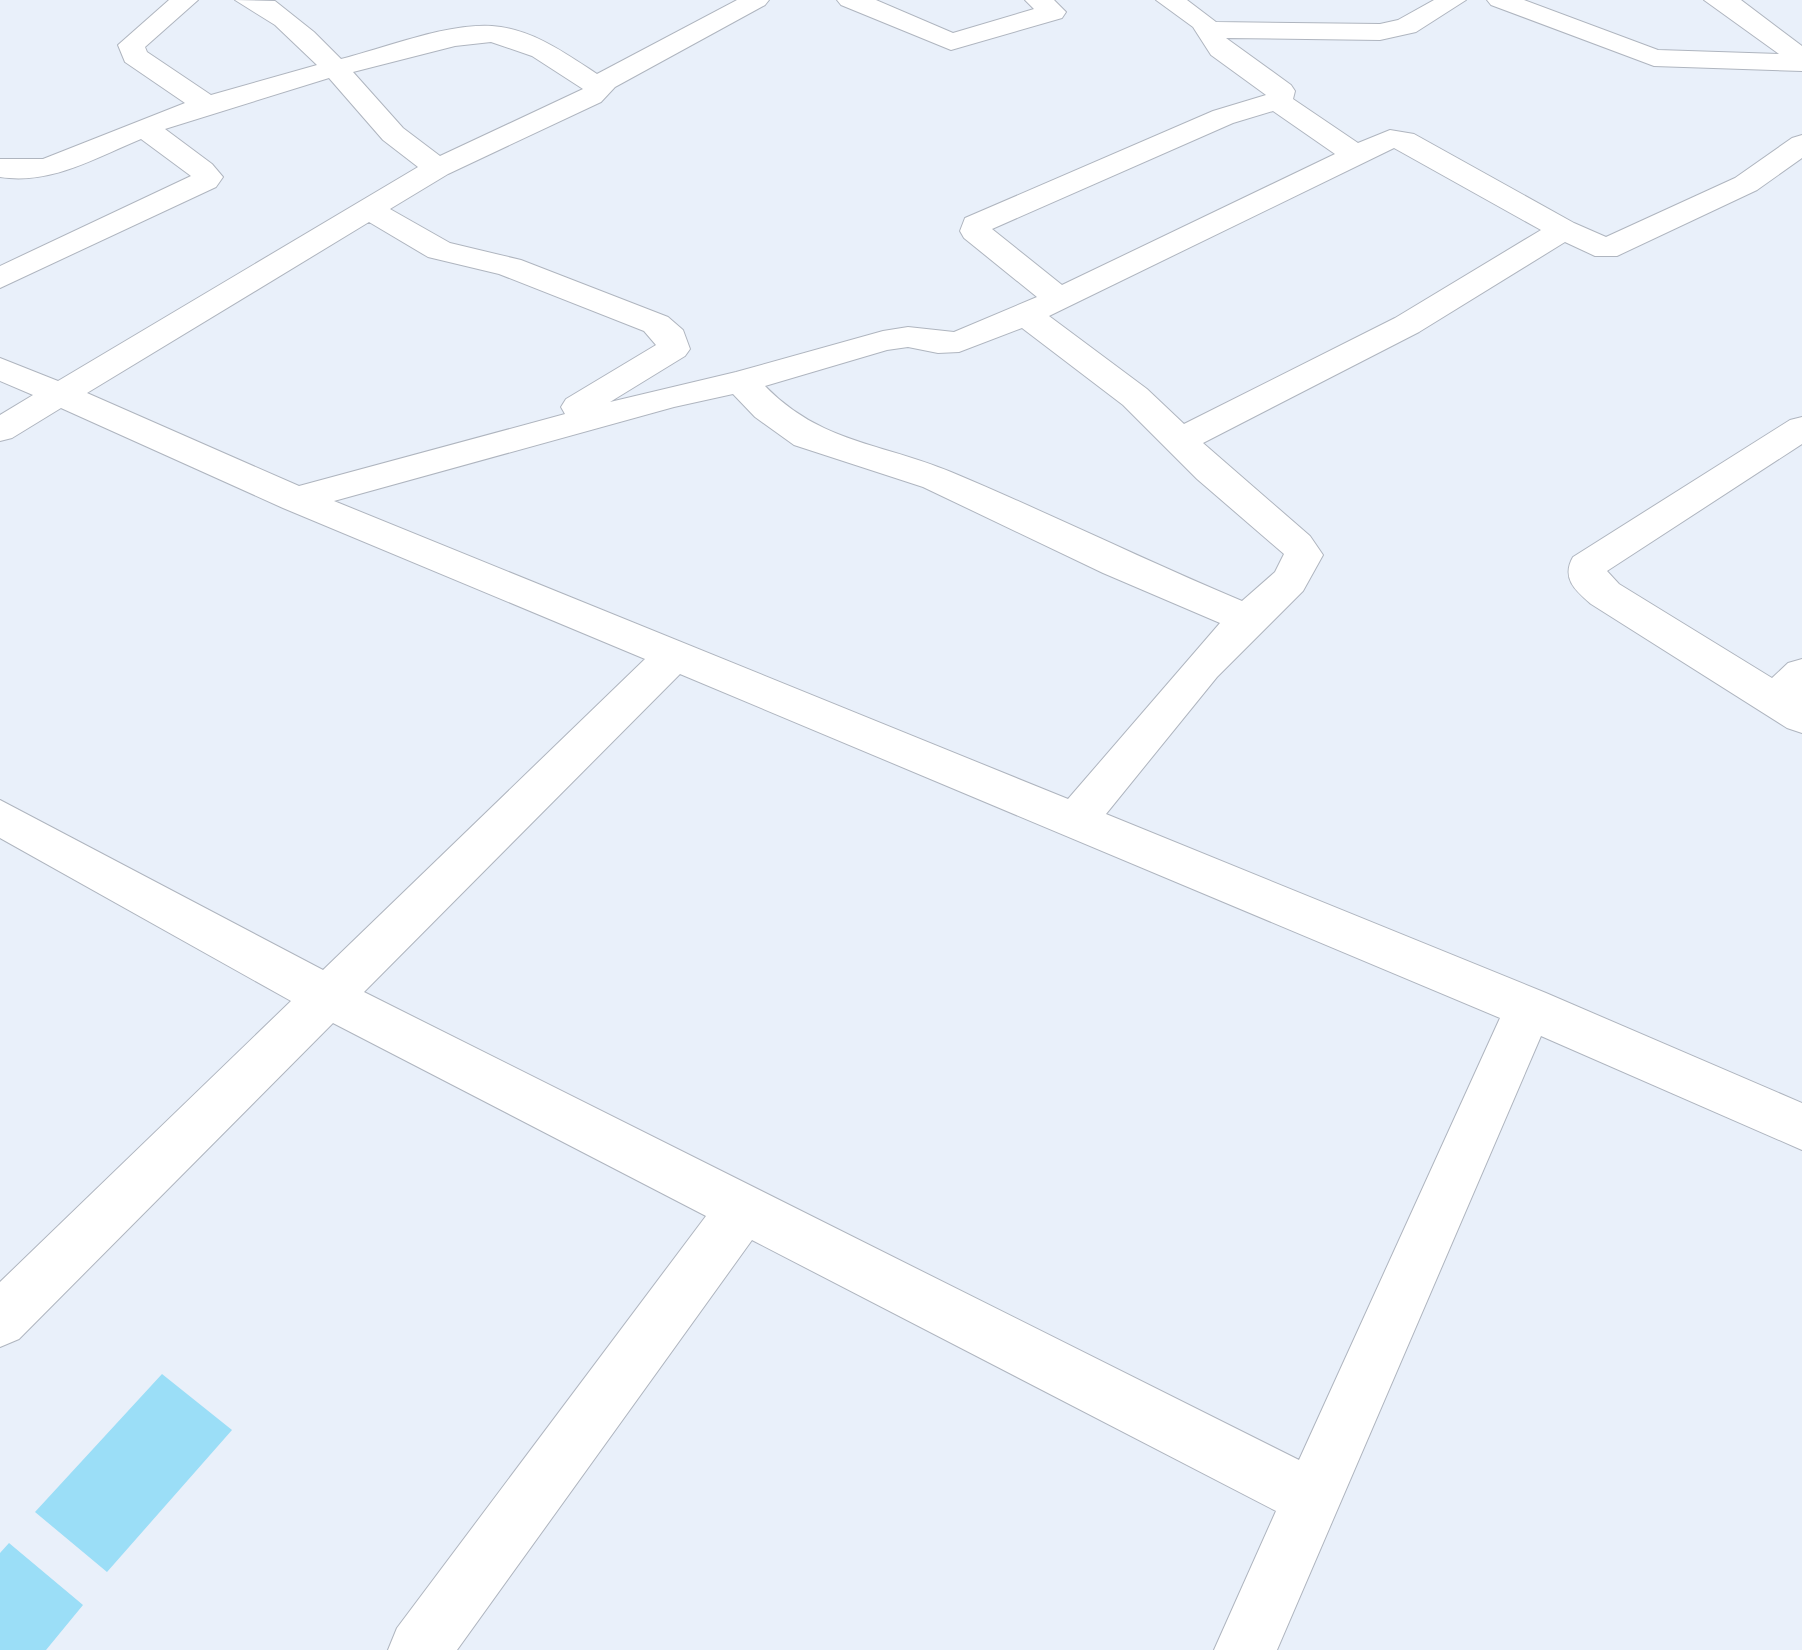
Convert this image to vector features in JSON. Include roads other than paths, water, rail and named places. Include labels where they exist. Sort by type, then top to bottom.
[{"type":"street","points":[[209,106],[135,56],[131,45],[185,0],[214,1]]},
{"type":"street","points":[[248,0],[260,2],[283,20],[335,69],[396,137],[438,168]]},
{"type":"street","points":[[0,430],[57,393],[438,168],[591,96],[605,81],[756,0]]},
{"type":"street","points":[[850,0],[892,14],[951,42],[1053,12],[1038,0]]},
{"type":"street","points":[[1169,0],[1192,12],[1212,30],[1220,49],[1281,91],[1279,100]]},
{"type":"street","points":[[1212,30],[1380,32],[1407,26],[1453,0]]},
{"type":"street","points":[[1500,0],[1654,58],[1802,61]]},
{"type":"street","points":[[1717,0],[1731,5],[1802,61]]},
{"type":"street","points":[[0,168],[32,172],[143,127],[209,106],[335,69],[474,36],[499,35],[530,43],[599,87]]},
{"type":"street","points":[[1279,100],[1292,114],[1355,154]]},
{"type":"street","points":[[1058,298],[975,231],[976,225],[1223,117],[1279,100]]},
{"type":"street","points":[[0,278],[137,210],[205,181],[208,177],[202,170],[143,127]]},
{"type":"street","points":[[296,499],[671,397],[741,382],[883,341],[908,337],[938,343],[959,342],[1026,315],[1198,235],[1390,139],[1404,140],[1563,230],[1606,249],[1746,184],[1802,144]]},
{"type":"street","points":[[369,210],[439,250],[510,267],[656,324],[671,337],[673,349],[531,435]]},
{"type":"street","points":[[1180,440],[1407,325],[1563,230]]},
{"type":"street","points":[[1026,315],[1135,397],[1304,555],[1300,568],[1247,619],[1076,820]]},
{"type":"street","points":[[0,368],[296,499],[676,653],[1529,1008],[1802,1127]]},
{"type":"street","points":[[741,382],[767,409],[807,437],[936,479],[1117,564],[1247,619]]},
{"type":"street","points":[[1793,697],[1605,594],[1588,580],[1587,566],[1802,428]]},
{"type":"street","points":[[0,1320],[676,653]]},
{"type":"street","points":[[0,817],[326,996],[1312,1498]]},
{"type":"street","points":[[1245,1650],[1529,1008]]},
{"type":"street","points":[[419,1650],[743,1209]]}]
